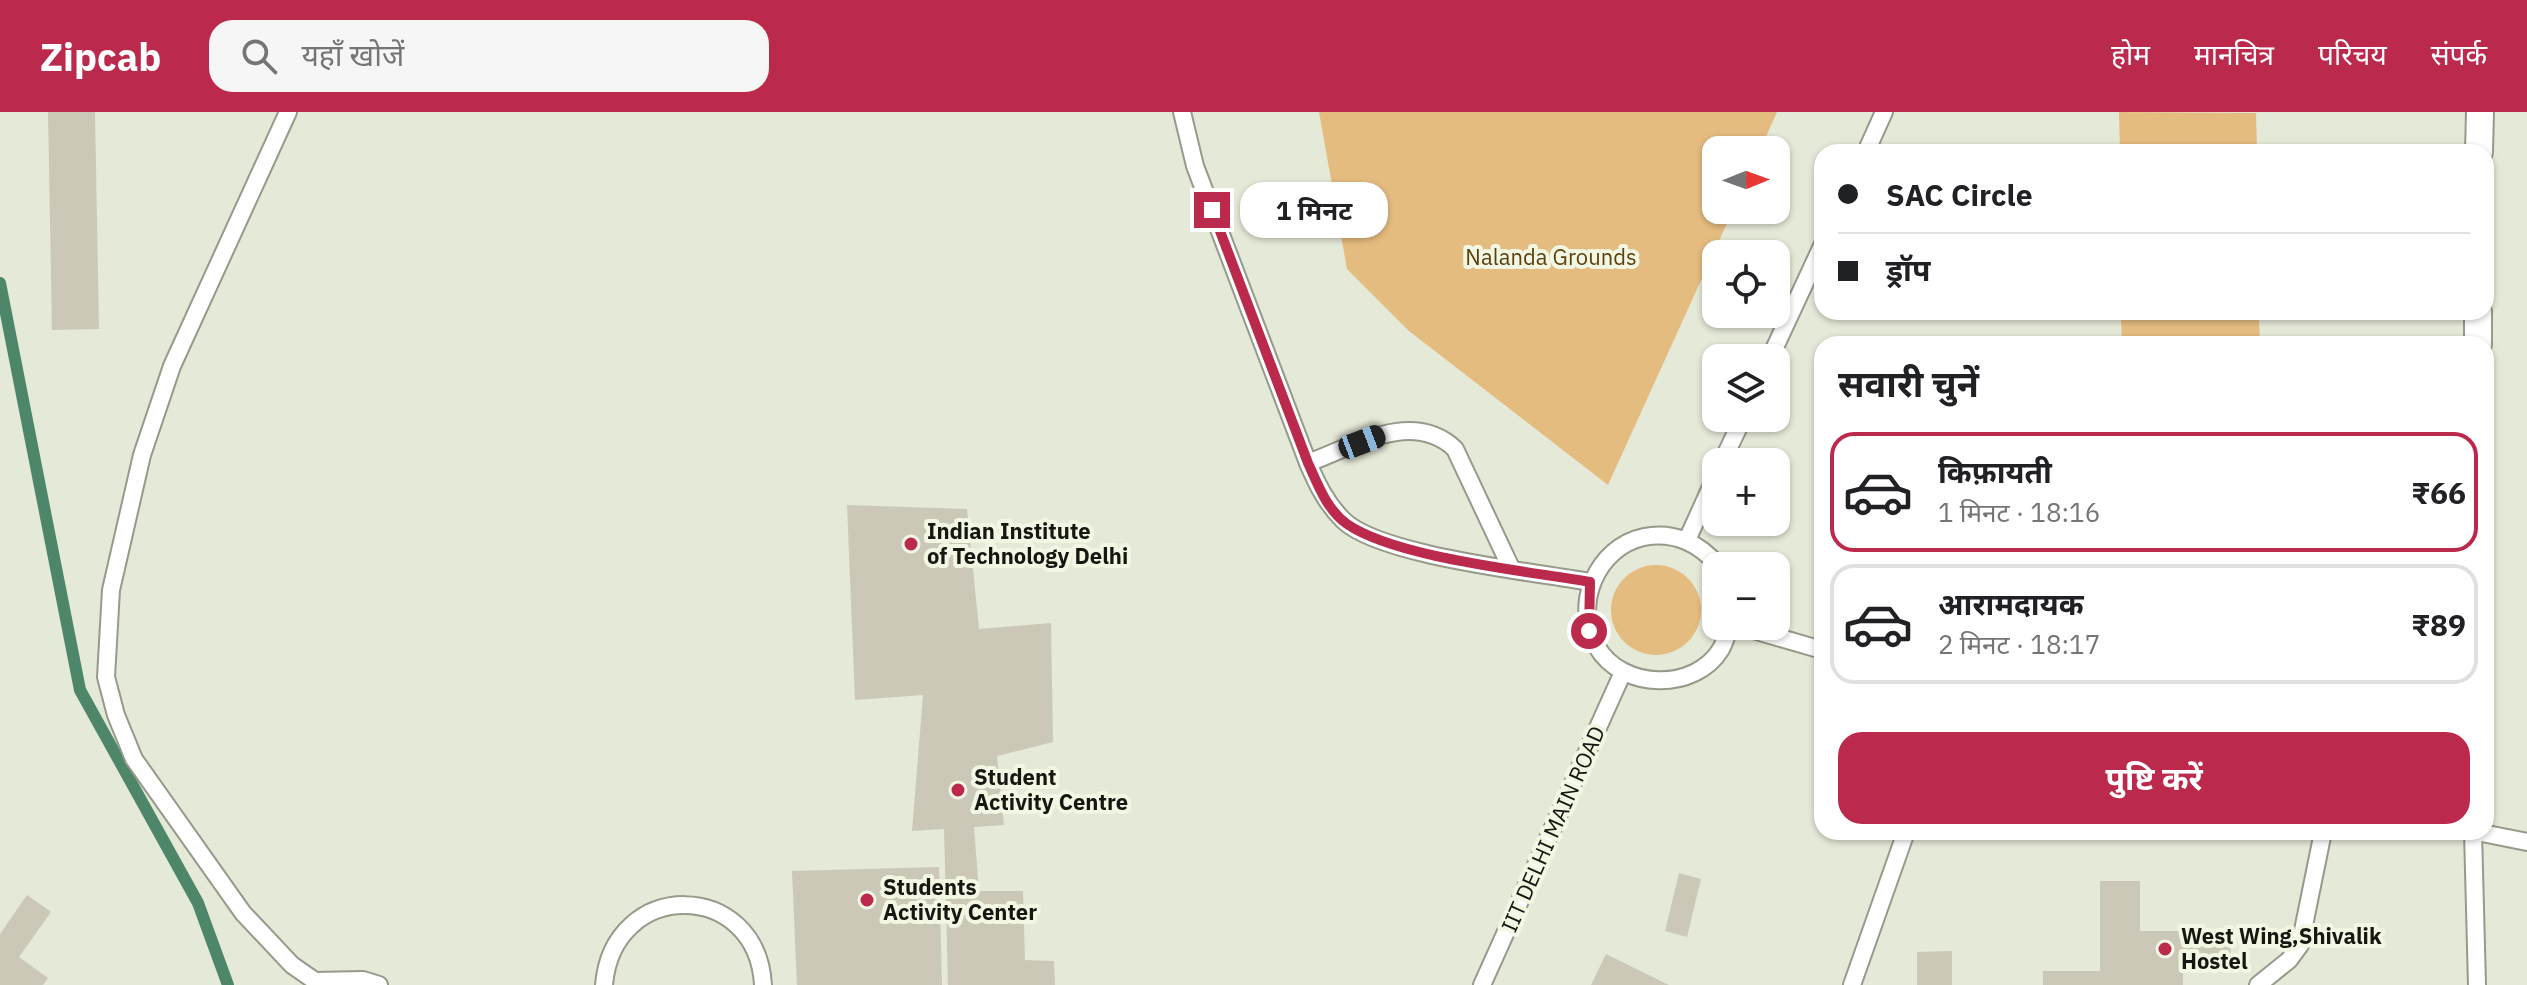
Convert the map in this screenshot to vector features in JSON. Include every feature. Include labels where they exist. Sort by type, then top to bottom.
[{"type":"street","points":[[2479,144],[2480,112]]},
{"type":"lane","points":[[288,112],[172,366],[142,455],[111,590],[106,677],[116,715],[134,759],[243,913],[292,965],[314,983],[363,980],[379,985]]},
{"type":"lane","points":[[1182,112],[1195,166],[1324,498],[1345,522],[1370,537],[1590,582]]},
{"type":"lane","points":[[1870,144],[1884,112]]},
{"type":"lane","points":[[1776,344],[1814,263]]},
{"type":"lane","points":[[1308,463],[1390,432],[1414,430],[1440,435],[1455,449],[1511,568]]},
{"type":"lane","points":[[1687,540],[1702,507]]},
{"type":"lane","points":[[1706,552],[1687,540],[1658,534],[1630,540],[1606,557],[1590,582],[1589,631],[1598,649],[1623,672],[1667,682],[1693,672],[1721,649],[1725,640]]},
{"type":"lane","points":[[1787,640],[1814,648]]},
{"type":"lane","name":"IIT DELHI MAIN ROAD","points":[[1482,985],[1623,672]]},
{"type":"lane","points":[[2494,836],[2527,842]]},
{"type":"lane","points":[[1852,985],[1903,840]]},
{"type":"lane","points":[[2258,985],[2289,960],[2300,945],[2321,840]]},
{"type":"lane","points":[[2475,840],[2477,985]]},
{"type":"lane","points":[[604,985],[606,965],[615,942],[632,922],[654,909],[679,904],[716,911],[727,916],[746,934],[759,956],[763,985]]},
{"type":"green space","name":"Nalanda Grounds","points":[[1319,112],[1777,112],[1766,136],[1702,136],[1702,224],[1727,224],[1719,240],[1702,240],[1702,278],[1608,485],[1409,331],[1347,269]]},
{"type":"green space","points":[[2119,112],[2256,113],[2257,144],[2120,144]]},
{"type":"green space","points":[[2121,320],[2259,320],[2260,336],[2122,336]]},
{"type":"green space","points":[[1656,565],[1673,568],[1688,578],[1698,593],[1701,610],[1698,627],[1688,642],[1673,652],[1656,655],[1639,652],[1624,642],[1614,627],[1611,610],[1614,593],[1624,578],[1639,568]]},
{"type":"building","points":[[48,112],[95,112],[99,329],[52,330]]},
{"type":"building","name":"Student Activity Centre","points":[[847,505],[967,509],[979,629],[1051,623],[1053,742],[997,756],[1004,825],[974,827],[979,891],[1023,891],[1025,960],[1054,961],[1055,985],[948,985],[944,829],[912,831],[923,695],[855,700]]},
{"type":"building","name":"Students Activity Center","points":[[939,867],[942,985],[797,985],[792,871]]},
{"type":"building","points":[[1679,873],[1701,879],[1687,937],[1665,931]]},
{"type":"building","name":"West Wing,Shivalik Hostel","points":[[2100,881],[2140,881],[2140,931],[2230,931],[2231,967],[2183,967],[2183,985],[2043,985],[2043,971],[2100,971]]},
{"type":"building","points":[[27,895],[51,912],[19,957],[48,978],[43,985],[0,985],[0,934]]},
{"type":"building","points":[[1952,951],[1952,985],[1917,985],[1917,952]]},
{"type":"building","points":[[1606,954],[1669,985],[1591,985]]},
{"type":"waterway","points":[[0,283],[80,690],[198,903],[228,985]]},
{"type":"place","name":"Indian Institute of Technology Delhi","points":[[911,544]]},
{"type":"place","name":"Student Activity Centre","points":[[958,790]]},
{"type":"place","name":"Students Activity Center","points":[[867,900]]},
{"type":"place","name":"West Wing,Shivalik Hostel","points":[[2165,949]]},
{"type":"route","points":[[1212,210],[1308,463],[1324,498],[1345,522],[1370,537],[1420,551],[1590,582],[1589,631]]}]
